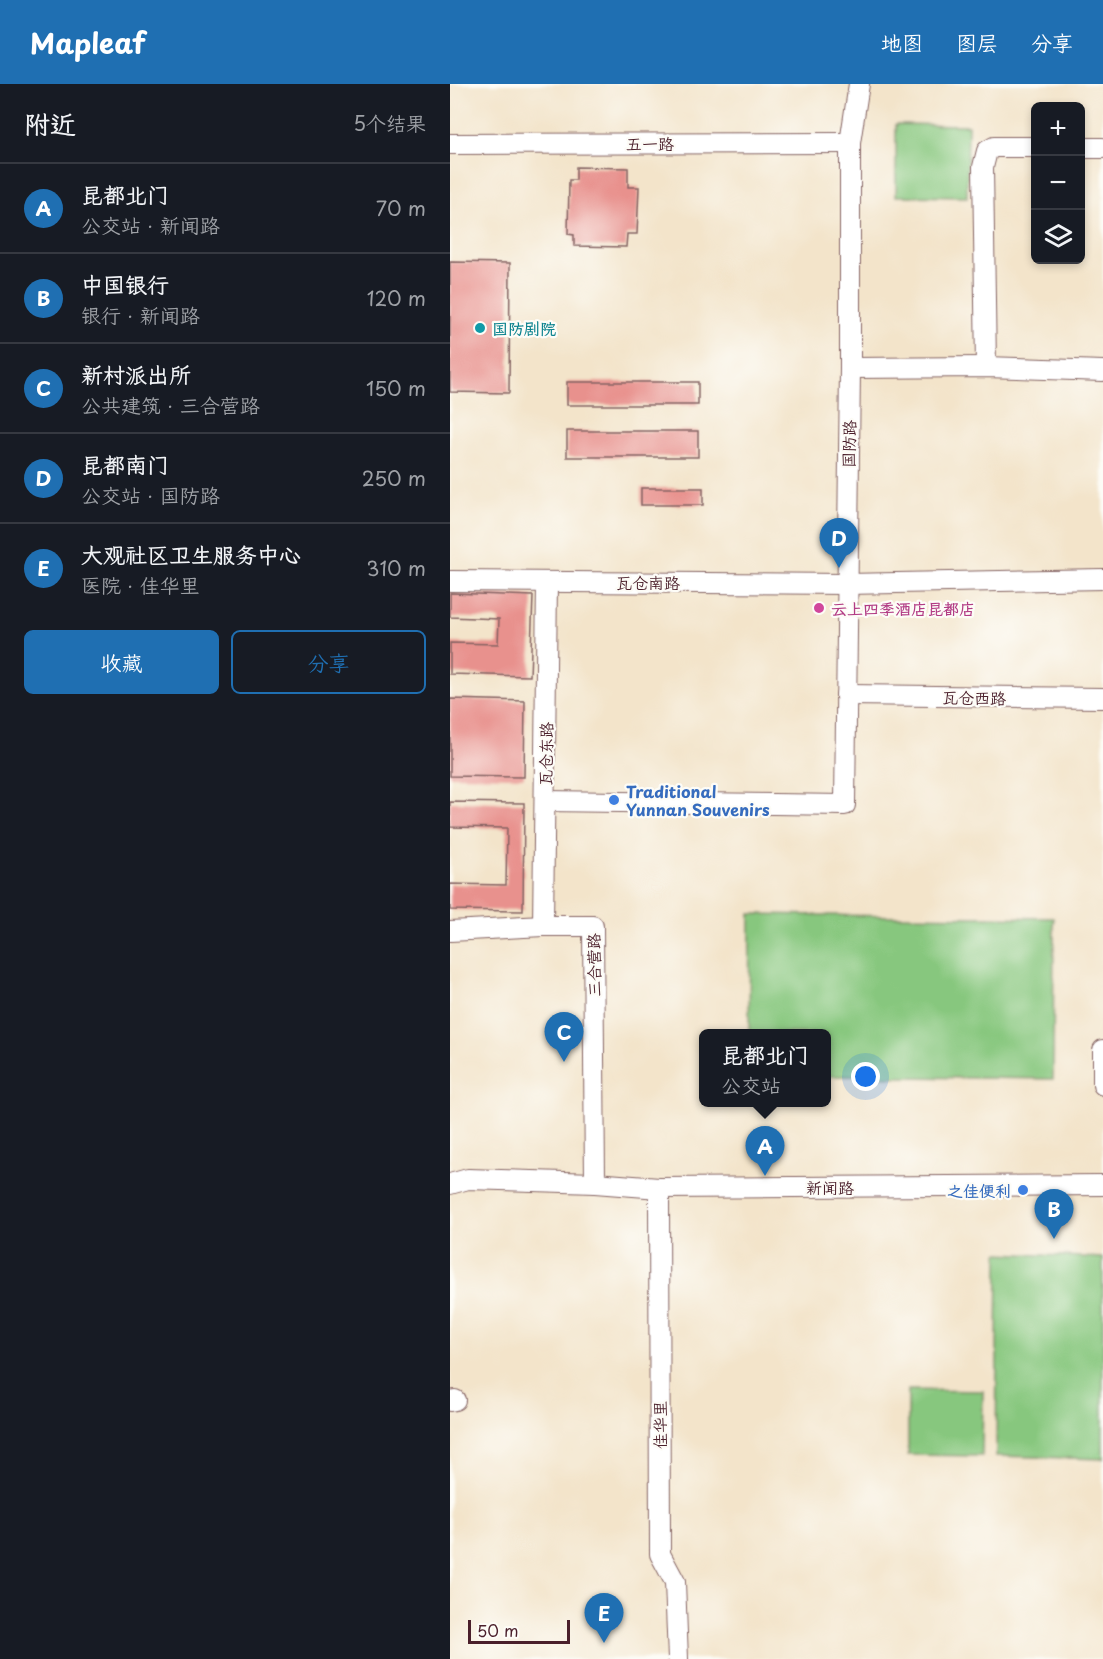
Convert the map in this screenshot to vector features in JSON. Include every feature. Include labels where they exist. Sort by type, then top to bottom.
[{"type":"street","name":"国防路","points":[[545,801],[845,805],[850,143],[859,84]]},
{"type":"street","name":"五一路","points":[[450,144],[850,143]]},
{"type":"street","points":[[986,367],[983,167],[987,151],[994,147],[1031,147]]},
{"type":"street","points":[[1085,148],[1103,148]]},
{"type":"street","points":[[850,368],[986,367],[1103,371]]},
{"type":"street","name":"瓦仓南路","points":[[450,580],[846,584],[1103,579]]},
{"type":"street","name":"瓦仓东路","points":[[543,926],[547,582]]},
{"type":"street","name":"瓦仓西路","points":[[846,695],[1103,698]]},
{"type":"street","name":"三合营路","points":[[450,931],[593,926],[595,1183]]},
{"type":"street","points":[[1103,1050],[1103,1085]]},
{"type":"street","name":"新闻路","points":[[450,1184],[468,1179],[595,1183],[659,1188],[1103,1185]]},
{"type":"street","name":"佳华里","points":[[659,1188],[660,1554],[675,1582],[678,1659]]},
{"type":"green space","points":[[896,124],[968,125],[967,197],[896,196]]},
{"type":"green space","points":[[750,914],[1054,918],[1053,1079],[831,1076],[831,1029],[749,1029]]},
{"type":"green space","points":[[998,1253],[1103,1258],[1103,1459],[996,1456]]},
{"type":"green space","points":[[908,1390],[983,1391],[982,1456],[908,1455]]},
{"type":"building","points":[[576,167],[628,168],[628,187],[639,187],[637,234],[627,234],[626,247],[574,246],[574,235],[568,234],[569,180],[576,180]]},
{"type":"building","name":"国防剧院","points":[[450,262],[510,263],[509,393],[450,392]]},
{"type":"building","points":[[567,382],[698,382],[698,405],[567,405]]},
{"type":"building","points":[[567,431],[698,431],[698,457],[567,457]]},
{"type":"building","points":[[641,488],[703,488],[703,505],[641,505]]},
{"type":"building","points":[[450,593],[533,596],[530,676],[450,674],[450,643],[498,644],[499,619],[450,617]]},
{"type":"building","points":[[450,699],[525,701],[524,777],[450,776]]},
{"type":"building","points":[[450,802],[524,803],[523,911],[450,910],[450,884],[506,885],[507,828],[450,827]]},
{"type":"place","name":"国防剧院","points":[[480,328]]},
{"type":"place","name":"昆都南门","points":[[839,568]]},
{"type":"place","name":"云上四季酒店昆都店","points":[[819,608]]},
{"type":"place","name":"Traditional Yunnan Souvenirs","points":[[614,800]]},
{"type":"place","name":"新村派出所","points":[[564,1062]]},
{"type":"place","name":"昆都北门","points":[[765,1176]]},
{"type":"place","name":"之佳便利","points":[[1023,1190]]},
{"type":"place","name":"中国银行","points":[[1054,1239]]},
{"type":"place","name":"大观社区卫生服务中心","points":[[604,1643]]}]
